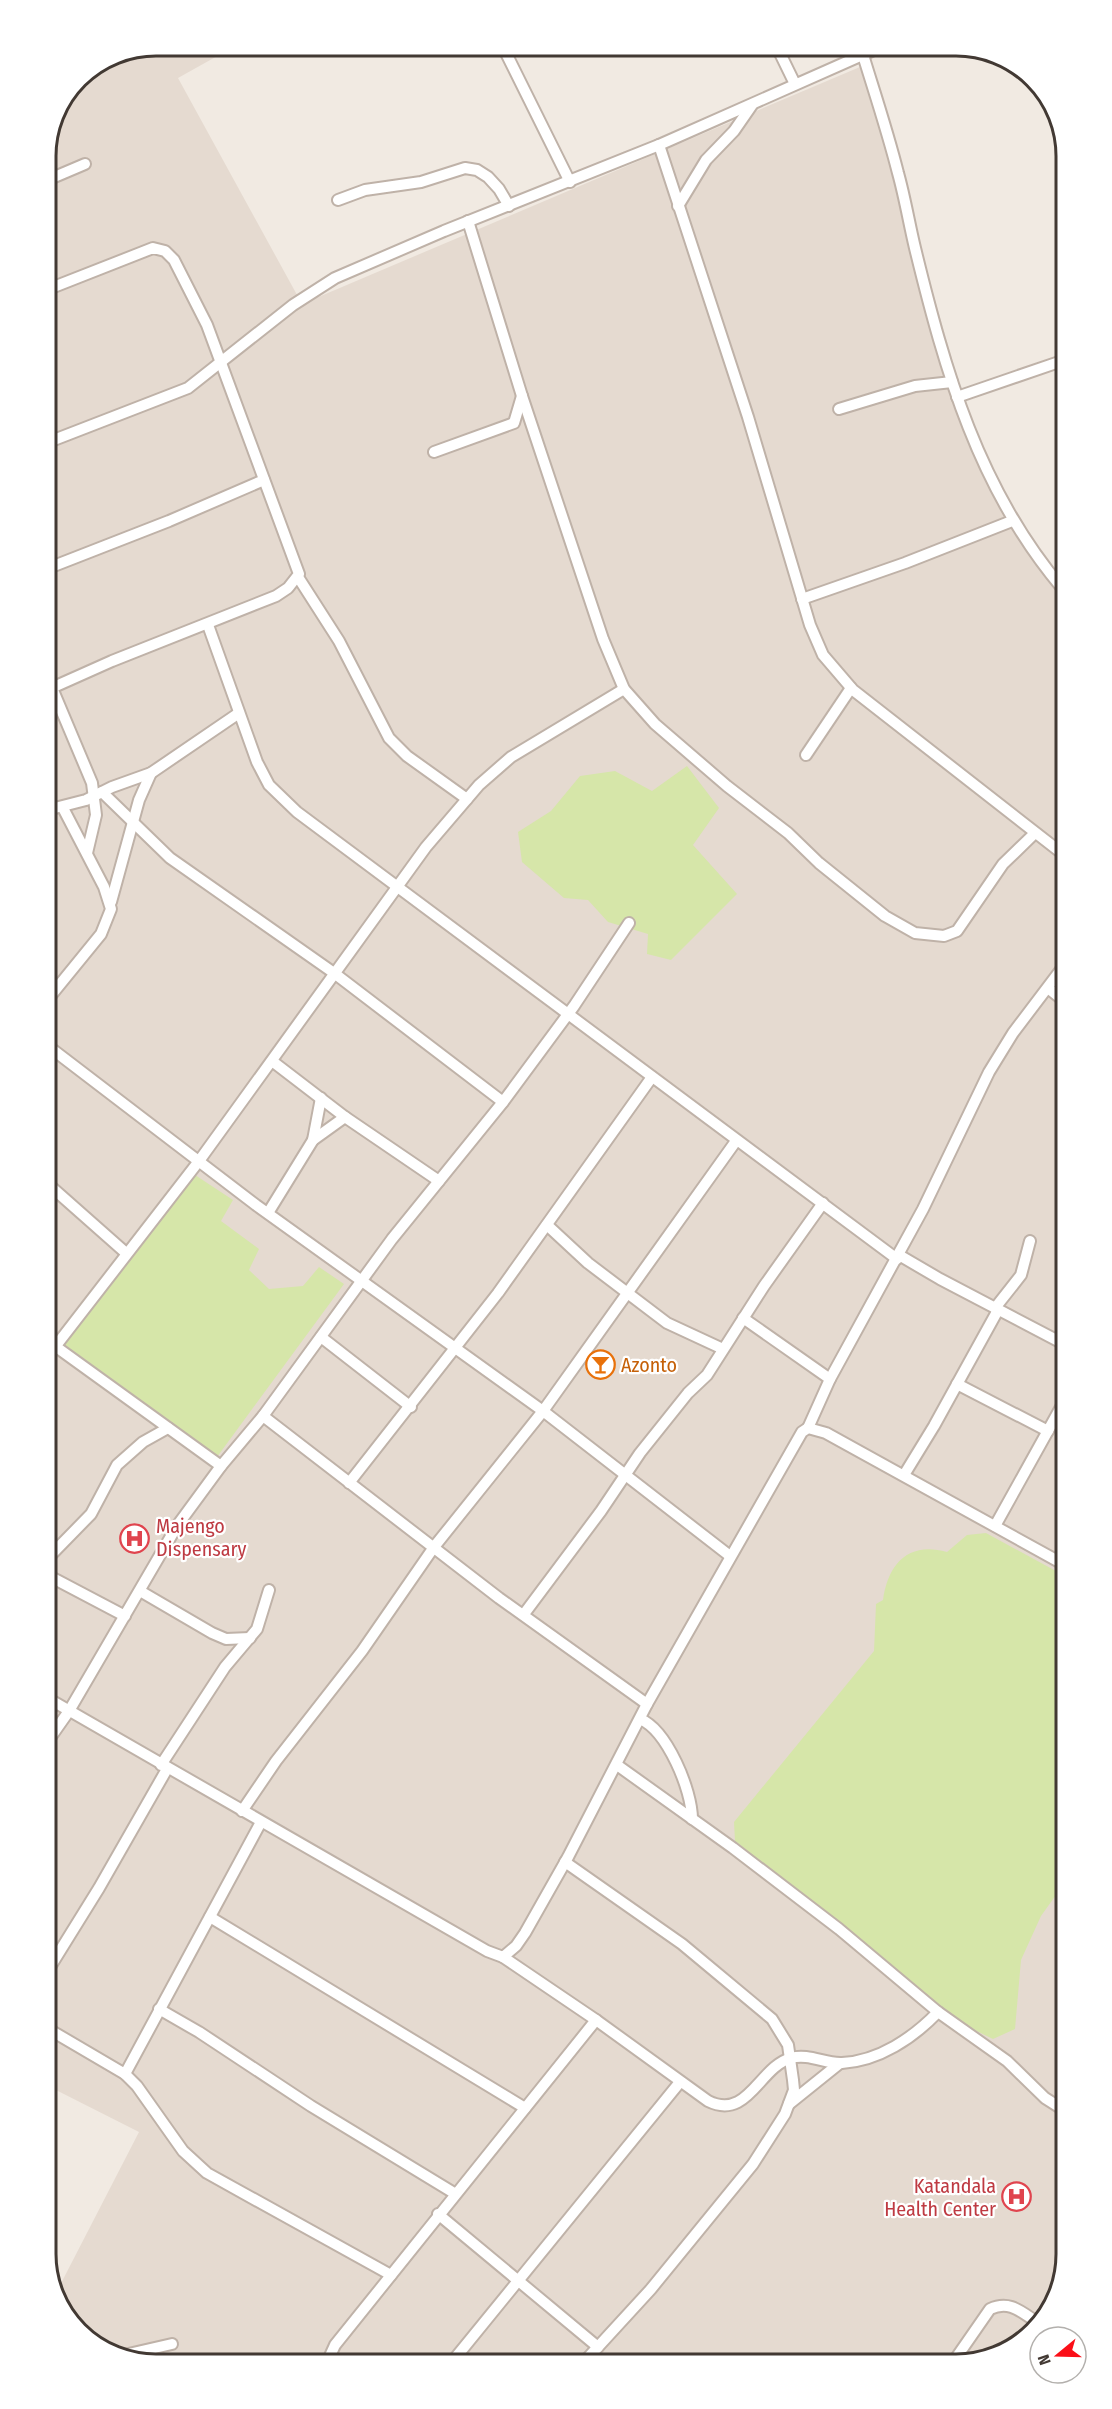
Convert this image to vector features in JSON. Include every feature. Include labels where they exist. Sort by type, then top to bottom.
[{"type":"street","points":[[507,56],[570,182]]},
{"type":"street","points":[[781,56],[795,84]]},
{"type":"street","points":[[56,439],[188,388],[293,305],[335,278],[468,221],[659,145],[858,56]]},
{"type":"street","points":[[864,56],[899,174],[921,270],[957,397],[988,474],[1012,521],[1056,580]]},
{"type":"street","points":[[678,206],[706,160],[734,131],[753,104]]},
{"type":"street","points":[[659,145],[748,417],[802,599],[824,655],[851,688],[955,767],[1034,834],[1056,849]]},
{"type":"street","points":[[56,176],[85,164]]},
{"type":"street","points":[[338,200],[365,190],[421,182],[465,168],[477,170],[488,177],[499,189],[508,206]]},
{"type":"street","points":[[468,221],[522,396],[603,639],[624,689],[655,724],[727,786],[788,833],[819,863],[885,916],[915,933],[944,936],[957,931],[1003,864],[1034,834]]},
{"type":"street","points":[[56,286],[153,248],[165,251],[182,276],[222,362],[298,576],[339,641],[388,738],[429,773],[467,800]]},
{"type":"street","points":[[957,397],[1056,363]]},
{"type":"street","points":[[839,409],[915,386],[952,382]]},
{"type":"street","points":[[434,452],[514,423],[522,396]]},
{"type":"street","points":[[56,565],[169,521],[264,480]]},
{"type":"street","points":[[802,599],[905,563],[1012,521]]},
{"type":"street","points":[[56,686],[112,661],[208,625],[276,596],[298,576]]},
{"type":"street","points":[[208,625],[257,762],[269,785],[297,812],[567,1016],[898,1257],[1056,1340]]},
{"type":"street","points":[[806,755],[851,688]]},
{"type":"street","points":[[56,1339],[199,1161],[426,847],[467,800],[491,773],[511,757],[624,689]]},
{"type":"street","points":[[56,704],[98,794],[154,845],[196,878],[334,973],[503,1101]]},
{"type":"street","points":[[56,809],[151,773],[239,713]]},
{"type":"street","points":[[56,989],[101,934],[109,917],[139,800],[151,773]]},
{"type":"street","points":[[87,852],[96,815],[98,794]]},
{"type":"street","points":[[63,808],[111,902]]},
{"type":"street","points":[[56,1729],[177,1526],[220,1466],[262,1416],[392,1239],[503,1101],[567,1016],[630,922]]},
{"type":"street","points":[[503,1957],[516,1946],[525,1933],[617,1765],[647,1704],[797,1438],[808,1428],[830,1379],[898,1257],[989,1072],[1056,977]]},
{"type":"street","points":[[1048,988],[1056,994]]},
{"type":"street","points":[[56,1052],[268,1213],[543,1411],[730,1556]]},
{"type":"street","points":[[272,1060],[345,1117],[439,1181]]},
{"type":"street","points":[[349,1483],[455,1349],[652,1077]]},
{"type":"street","points":[[268,1213],[313,1140],[321,1098]]},
{"type":"street","points":[[313,1140],[345,1117]]},
{"type":"street","points":[[242,1811],[276,1761],[362,1651],[434,1546],[543,1411],[680,1223],[736,1141]]},
{"type":"street","points":[[56,1191],[126,1253]]},
{"type":"street","points":[[524,1614],[640,1453],[688,1393],[707,1375],[743,1318],[823,1203]]},
{"type":"street","points":[[547,1225],[588,1263],[675,1327],[723,1349]]},
{"type":"street","points":[[904,1474],[957,1384],[997,1309],[1022,1275],[1030,1241]]},
{"type":"street","points":[[743,1318],[830,1379]]},
{"type":"street","points":[[321,1337],[411,1407]]},
{"type":"street","points":[[56,1347],[220,1466]]},
{"type":"street","points":[[957,1384],[1048,1431]]},
{"type":"street","points":[[262,1416],[499,1598],[647,1704]]},
{"type":"street","points":[[995,1526],[1056,1416]]},
{"type":"street","points":[[56,1550],[91,1514],[117,1465],[143,1442],[168,1428]]},
{"type":"street","points":[[808,1428],[826,1433],[904,1474],[1056,1560]]},
{"type":"street","points":[[56,1580],[125,1616]]},
{"type":"street","points":[[56,1956],[99,1888],[164,1767],[225,1667],[257,1629],[269,1590]]},
{"type":"street","points":[[140,1591],[226,1639],[250,1638]]},
{"type":"street","points":[[56,1703],[487,1951],[503,1957],[596,2020],[681,2082],[719,2106],[734,2105],[790,2058],[813,2058],[840,2063],[860,2060],[898,2044],[918,2032],[938,2012]]},
{"type":"street","points":[[640,1719],[650,1723],[666,1745],[680,1773],[692,1819]]},
{"type":"street","points":[[617,1765],[839,1929],[938,2012],[1007,2061],[1056,2104]]},
{"type":"street","points":[[125,2074],[261,1822]]},
{"type":"street","points":[[565,1862],[682,1944],[753,2001],[783,2034],[790,2058],[794,2090],[770,2139],[743,2177],[651,2289],[592,2354]]},
{"type":"street","points":[[210,1917],[525,2108]]},
{"type":"street","points":[[159,2009],[199,2032],[311,2106],[454,2193]]},
{"type":"street","points":[[331,2353],[335,2345],[454,2193],[596,2020]]},
{"type":"street","points":[[56,2034],[125,2074],[137,2086],[183,2151],[195,2164],[391,2275]]},
{"type":"street","points":[[788,2104],[840,2063]]},
{"type":"street","points":[[459,2353],[681,2082]]},
{"type":"street","points":[[438,2214],[598,2347]]},
{"type":"street","points":[[959,2354],[990,2309],[996,2306],[1013,2306],[1032,2319]]},
{"type":"street","points":[[137,2352],[172,2344]]},
{"type":"shaded area","points":[[217,56],[178,78],[302,304],[867,64],[982,463],[1003,511],[1026,550],[1056,587],[1056,2266],[1051,2286],[1036,2314],[1017,2333],[989,2348],[956,2354],[149,2353],[123,2348],[95,2333],[76,2314],[60,2284],[139,2132],[56,2090],[56,149],[57,136],[63,117],[72,100],[85,85],[100,72],[117,63],[136,57]]},
{"type":"green space","points":[[687,766],[719,808],[693,845],[737,894],[671,960],[647,954],[648,934],[608,922],[588,900],[564,898],[522,862],[518,832],[551,811],[580,776],[615,771],[652,791]]},
{"type":"green space","points":[[189,1171],[233,1200],[221,1221],[259,1249],[249,1270],[269,1289],[303,1286],[319,1267],[344,1284],[217,1457],[61,1342]]},
{"type":"green space","points":[[986,1533],[1056,1571],[1056,1895],[1041,1916],[1021,1960],[1015,2029],[993,2039],[958,2022],[735,1841],[734,1822],[874,1651],[876,1604],[883,1600],[895,1566],[902,1558],[921,1550],[933,1549],[947,1552],[967,1535]]},
{"type":"place","name":"Azonto","points":[[600,1365]]},
{"type":"place","name":"Majengo Dispensary","points":[[135,1538]]},
{"type":"place","name":"Katandala Health Center","points":[[1017,2197]]}]
